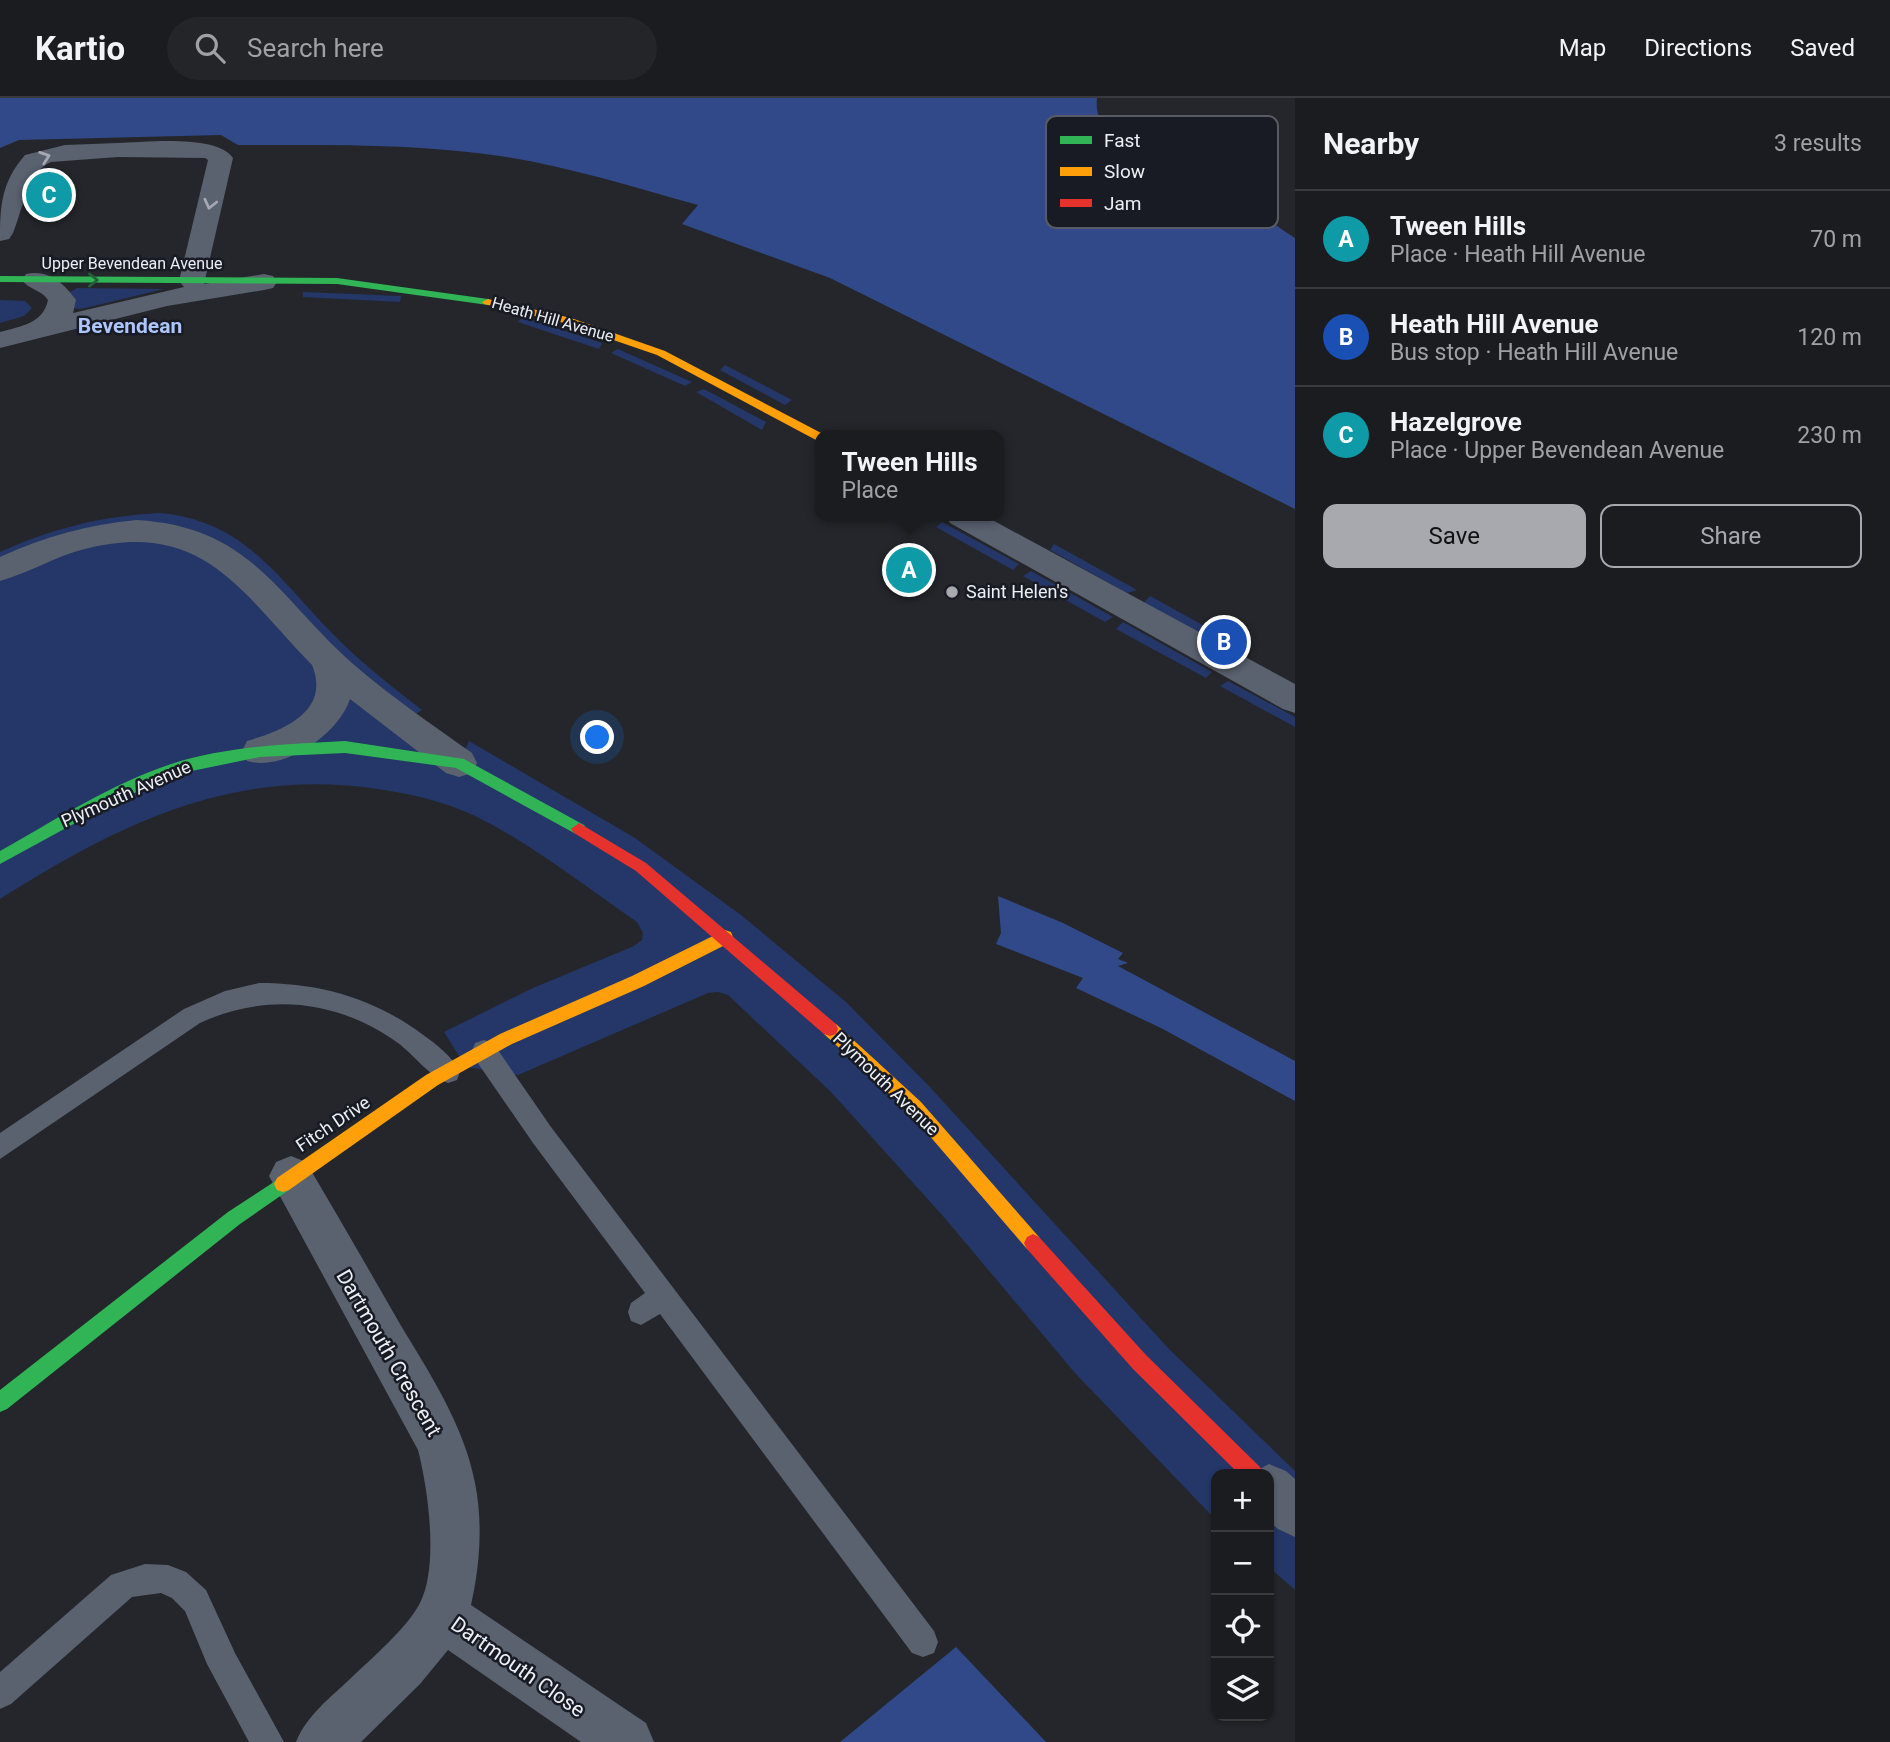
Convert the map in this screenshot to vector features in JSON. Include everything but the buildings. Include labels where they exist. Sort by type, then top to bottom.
[{"type":"street","points":[[0,233],[28,168],[45,154],[211,151],[222,158],[192,281]]},
{"type":"street","name":"Upper Bevendean Avenue","points":[[0,279],[264,282]]},
{"type":"street","points":[[35,280],[54,288],[62,300],[59,314],[43,328]]},
{"type":"street","name":"Heath Hill Avenue","points":[[264,282],[337,281],[402,286],[477,298],[560,318],[678,360],[815,434]]},
{"type":"street","points":[[0,340],[166,298],[264,282]]},
{"type":"street","points":[[970,521],[1295,700]]},
{"type":"street","name":"Plymouth Avenue","points":[[0,570],[87,537],[137,531],[178,536],[206,546],[229,560],[355,685],[459,763],[583,831],[640,867],[779,982],[915,1107],[1087,1306],[1204,1429],[1248,1469]]},
{"type":"street","name":"Plymouth Avenue","points":[[0,858],[86,809],[174,769],[260,751],[299,737],[326,713],[333,700],[335,685],[326,657]]},
{"type":"street","name":"Plymouth Avenue","points":[[260,751],[345,747],[459,763]]},
{"type":"street","name":"Fitch Drive","points":[[0,1402],[291,1177],[448,1072],[484,1051],[669,966],[725,937]]},
{"type":"street","name":"Dartmouth Crescent","points":[[291,1177],[422,1406],[441,1446],[451,1485],[453,1572],[443,1616],[402,1666],[323,1742]]},
{"type":"street","points":[[1274,1493],[1295,1512]]},
{"type":"street","name":"Dartmouth Close","points":[[443,1616],[627,1742]]},
{"type":"lane","points":[[0,1147],[200,1011],[250,996],[304,994],[357,1007],[426,1047],[448,1072]]},
{"type":"lane","points":[[484,1051],[652,1304],[923,1642]]},
{"type":"lane","points":[[0,1693],[122,1586],[143,1578],[165,1578],[184,1587],[195,1598],[218,1653],[268,1742]]},
{"type":"shaded area","points":[[0,98],[1097,98],[1099,116],[1046,116],[1046,228],[1278,226],[1295,238],[1295,509],[830,278],[682,224],[698,205],[600,177],[550,165],[467,152],[369,146],[238,145],[221,135],[19,140],[0,148]]},
{"type":"shaded area","points":[[77,288],[164,289],[81,309],[73,308],[69,293]]},
{"type":"shaded area","points":[[303,292],[401,296],[400,302],[303,297]]},
{"type":"shaded area","points":[[0,300],[25,301],[32,308],[24,316],[0,323]]},
{"type":"shaded area","points":[[523,317],[602,343],[599,349],[518,322]]},
{"type":"shaded area","points":[[618,349],[692,382],[685,386],[611,353]]},
{"type":"shaded area","points":[[725,365],[792,400],[785,405],[720,370]]},
{"type":"shaded area","points":[[704,389],[766,422],[762,430],[696,392]]},
{"type":"shaded area","points":[[160,513],[191,518],[217,528],[241,542],[281,578],[350,650],[422,710],[410,718],[459,763],[469,741],[635,838],[741,915],[846,1002],[928,1085],[1169,1349],[1295,1471],[1295,1590],[1274,1571],[1274,1469],[1211,1469],[1211,1515],[1075,1373],[943,1216],[831,1092],[728,995],[708,993],[518,1075],[466,1067],[444,1032],[533,988],[634,946],[642,940],[643,933],[637,922],[495,826],[448,805],[397,792],[319,784],[269,787],[222,795],[131,826],[87,848],[0,899],[0,552],[39,536],[118,517]]},
{"type":"shaded area","points":[[942,522],[1019,564],[1013,570],[936,527]]},
{"type":"shaded area","points":[[1054,544],[1137,590],[1127,593],[1050,550]]},
{"type":"shaded area","points":[[1031,571],[1113,617],[1105,622],[1023,576]]},
{"type":"shaded area","points":[[1150,596],[1237,644],[1231,651],[1144,603]]},
{"type":"shaded area","points":[[1123,622],[1212,672],[1206,678],[1116,629]]},
{"type":"shaded area","points":[[1228,681],[1295,717],[1295,727],[1220,686]]},
{"type":"shaded area","points":[[998,896],[1063,923],[1123,953],[1118,959],[1128,963],[1118,966],[1295,1061],[1295,1101],[1161,1028],[1076,988],[1083,978],[996,944],[1001,933]]},
{"type":"shaded area","points":[[956,1647],[1046,1742],[840,1742]]},
{"type":"traffic: fast","points":[[0,279],[337,281],[488,302]]},
{"type":"traffic: fast","points":[[0,858],[107,799],[174,769],[260,751],[345,747],[459,763],[579,829]]},
{"type":"traffic: fast","points":[[0,1402],[234,1218],[283,1184]]},
{"type":"traffic: slow","points":[[488,302],[567,320],[661,353],[815,434]]},
{"type":"traffic: slow","points":[[283,1184],[432,1080],[506,1039],[638,981],[725,937]]},
{"type":"traffic: slow","points":[[830,1029],[915,1107],[1033,1243]]},
{"type":"traffic: jam","points":[[579,829],[641,867],[830,1029]]},
{"type":"traffic: jam","points":[[1033,1243],[1140,1362],[1248,1469]]},
{"type":"place","name":"Hazelgrove","points":[[49,195]]},
{"type":"place","name":"Tween Hills","points":[[909,570]]},
{"type":"place","name":"Saint Helen's","points":[[952,592]]},
{"type":"place","name":"Heath Hill Avenue","points":[[1224,642]]},
{"type":"district","name":"Bevendean","points":[[130,326]]}]
